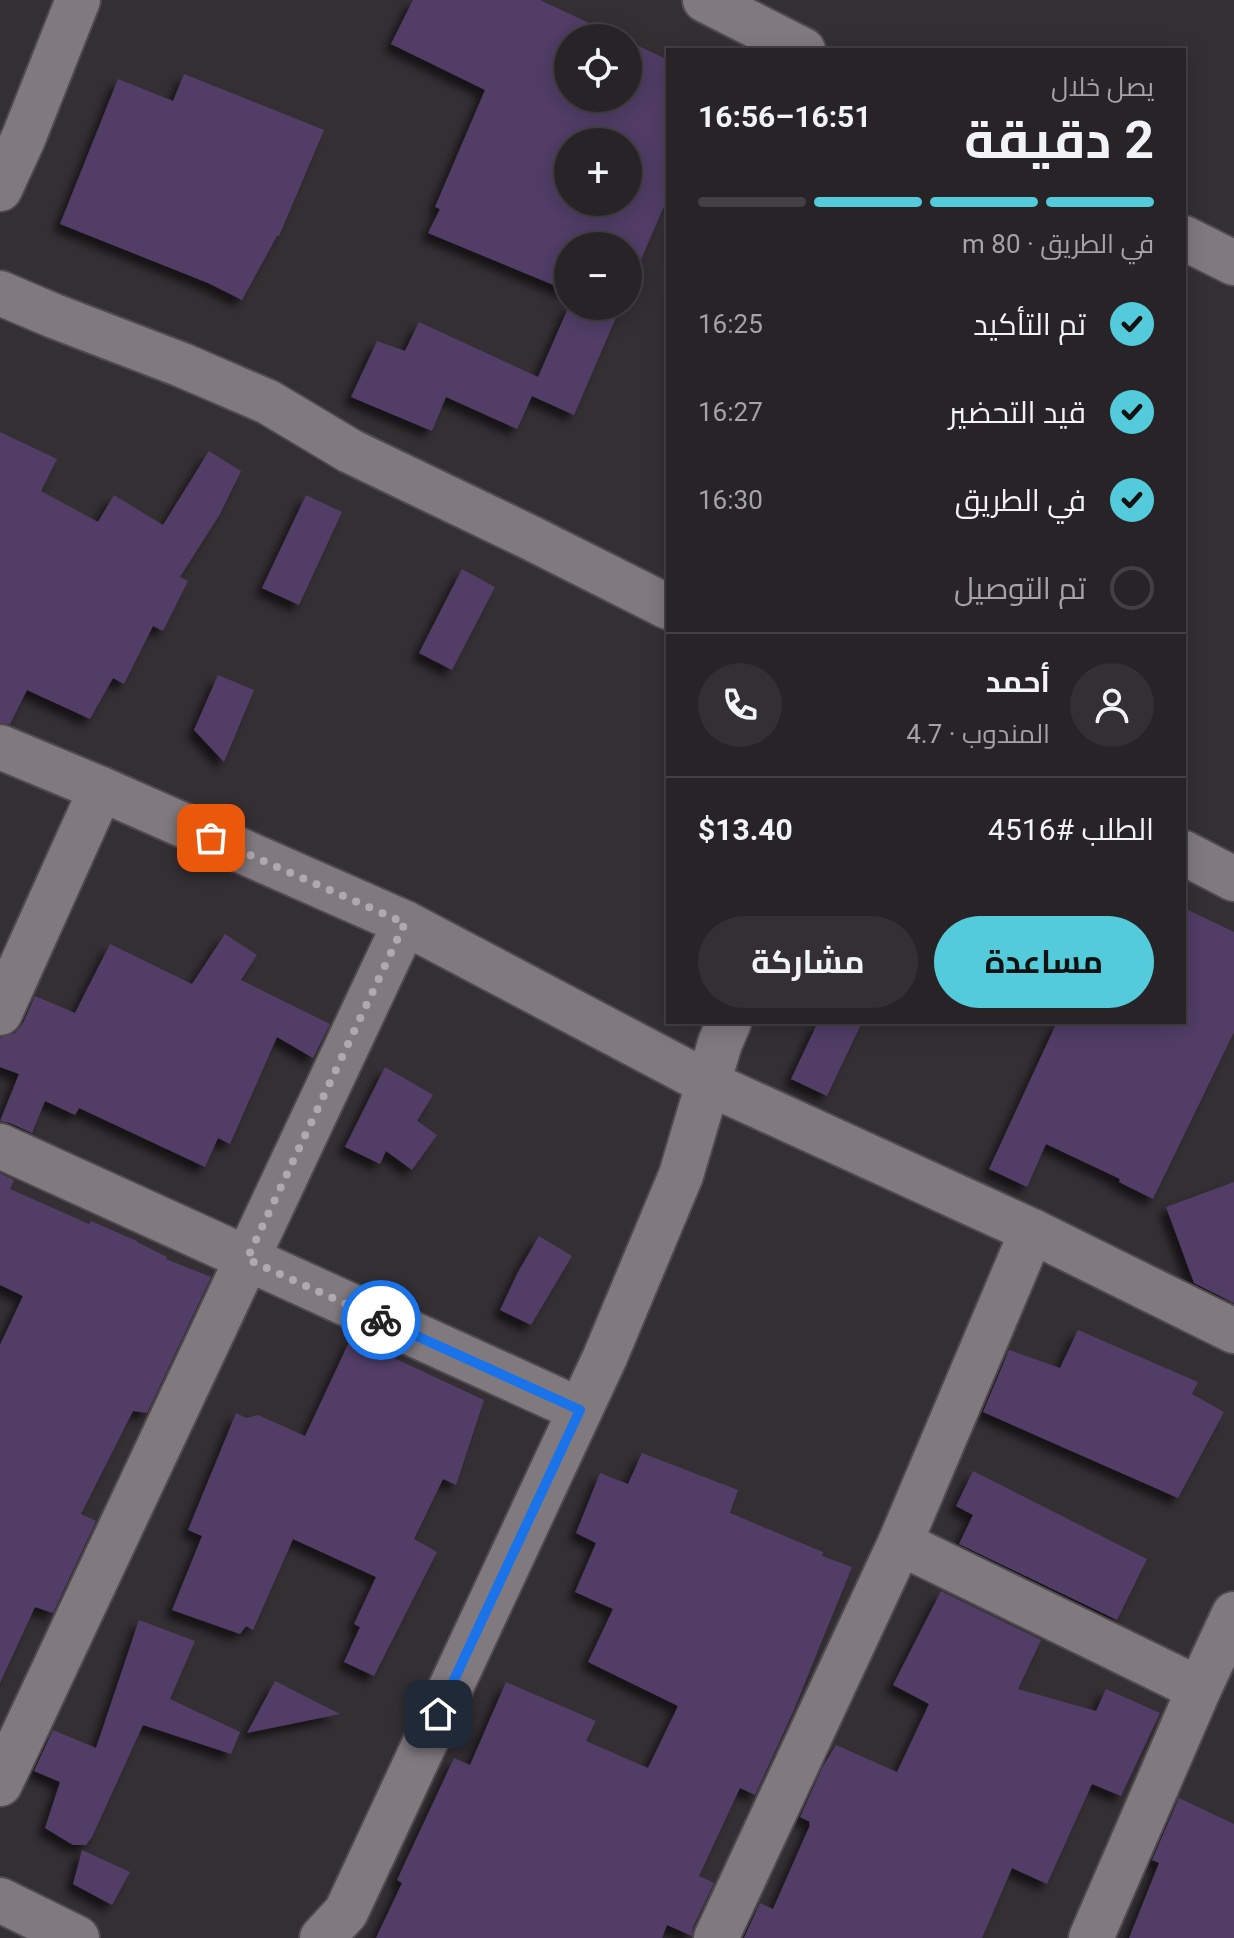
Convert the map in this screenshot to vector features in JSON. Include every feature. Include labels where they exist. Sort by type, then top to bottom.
[{"type":"street","points":[[0,189],[78,0]]},
{"type":"street","points":[[705,0],[799,48]]},
{"type":"street","points":[[1186,239],[1234,263]]},
{"type":"street","points":[[0,293],[268,402],[350,451],[666,606]]},
{"type":"street","points":[[0,747],[405,923],[708,1083],[1032,1231],[1234,1331]]},
{"type":"street","points":[[0,1013],[101,789]]},
{"type":"street","points":[[1186,854],[1234,879]]},
{"type":"street","points":[[0,1784],[405,923]]},
{"type":"street","points":[[322,1938],[346,1912],[605,1357],[681,1175],[728,1024]]},
{"type":"street","points":[[0,1146],[580,1410]]},
{"type":"street","points":[[716,1938],[900,1543],[1032,1231]]},
{"type":"street","points":[[900,1543],[1199,1689]]},
{"type":"street","points":[[1091,1938],[1234,1614]]},
{"type":"street","points":[[0,1900],[77,1938]]},
{"type":"building","points":[[413,0],[540,0],[591,24],[554,24],[554,112],[642,112],[642,48],[666,59],[666,202],[642,257],[642,232],[554,232],[554,285],[428,233],[440,209],[435,207],[485,90],[391,44]]},
{"type":"building","points":[[184,74],[324,130],[279,236],[242,300],[208,283],[60,224],[118,79],[173,101]]},
{"type":"building","points":[[563,320],[615,320],[574,415],[532,396],[517,429],[446,397],[432,431],[351,397],[377,341],[405,351],[419,322],[538,377]]},
{"type":"building","points":[[0,432],[57,459],[41,491],[98,522],[114,495],[163,525],[209,451],[241,471],[220,514],[180,577],[188,581],[163,631],[153,626],[124,684],[113,678],[90,719],[27,690],[10,724],[0,723]]},
{"type":"building","points":[[306,495],[342,512],[299,605],[262,588]]},
{"type":"building","points":[[462,569],[495,587],[452,670],[419,653]]},
{"type":"building","points":[[218,675],[254,690],[224,762],[194,730]]},
{"type":"building","points":[[1186,909],[1234,932],[1234,1032],[1153,1199],[1119,1182],[1120,1179],[1046,1144],[1027,1187],[989,1169],[1056,1024],[1186,1024]]},
{"type":"building","points":[[225,934],[257,955],[241,980],[330,1024],[313,1058],[277,1037],[230,1144],[218,1138],[205,1167],[79,1108],[75,1115],[45,1101],[32,1133],[0,1121],[19,1074],[0,1067],[0,1038],[15,1033],[35,996],[75,1013],[110,944],[192,984]]},
{"type":"building","points":[[817,1024],[861,1024],[827,1096],[791,1079]]},
{"type":"building","points":[[385,1067],[433,1095],[417,1121],[437,1135],[412,1170],[386,1151],[380,1164],[345,1147]]},
{"type":"building","points":[[0,1173],[14,1180],[10,1189],[89,1224],[91,1221],[137,1241],[166,1259],[211,1277],[147,1413],[133,1411],[81,1514],[96,1521],[53,1613],[35,1607],[0,1683],[0,1345],[23,1296],[0,1285]]},
{"type":"building","points":[[1234,1182],[1234,1303],[1194,1283],[1166,1207]]},
{"type":"building","points":[[539,1236],[572,1256],[531,1325],[500,1310]]},
{"type":"building","points":[[1078,1330],[1198,1382],[1192,1394],[1224,1412],[1178,1498],[983,1412],[1009,1350],[1060,1368]]},
{"type":"building","points":[[351,1338],[484,1400],[456,1485],[443,1479],[414,1539],[437,1552],[374,1676],[344,1662],[360,1627],[354,1624],[376,1577],[293,1539],[253,1630],[246,1626],[240,1634],[172,1610],[202,1536],[188,1530],[236,1413],[246,1418],[258,1415],[305,1436]]},
{"type":"building","points":[[642,1453],[738,1490],[730,1513],[852,1567],[793,1712],[755,1795],[740,1788],[699,1876],[714,1883],[693,1927],[692,1936],[667,1925],[662,1938],[376,1938],[402,1883],[397,1880],[454,1758],[470,1765],[506,1682],[596,1721],[586,1741],[648,1768],[678,1706],[588,1662],[613,1609],[575,1592],[596,1543],[576,1533],[600,1473],[628,1484]]},
{"type":"building","points":[[973,1471],[1147,1559],[1117,1620],[959,1544],[973,1515],[956,1506]]},
{"type":"building","points":[[941,1591],[1041,1640],[1018,1689],[1096,1711],[1106,1689],[1160,1713],[1121,1796],[1092,1784],[1047,1884],[1012,1868],[982,1938],[744,1938],[760,1903],[773,1909],[810,1825],[800,1817],[836,1745],[897,1772],[929,1704],[893,1685]]},
{"type":"building","points":[[139,1620],[195,1641],[170,1699],[240,1732],[231,1754],[143,1725],[92,1837],[86,1845],[73,1845],[45,1828],[60,1782],[34,1771],[53,1730],[96,1748]]},
{"type":"building","points":[[275,1681],[340,1714],[247,1733]]},
{"type":"building","points":[[1179,1798],[1234,1824],[1234,1938],[1129,1938],[1159,1863],[1152,1860]]},
{"type":"building","points":[[82,1850],[130,1872],[112,1905],[73,1884]]},
{"type":"way so far","points":[[211,838],[405,923],[247,1259],[381,1320]]},
{"type":"route","points":[[381,1320],[580,1410],[438,1714]]}]
